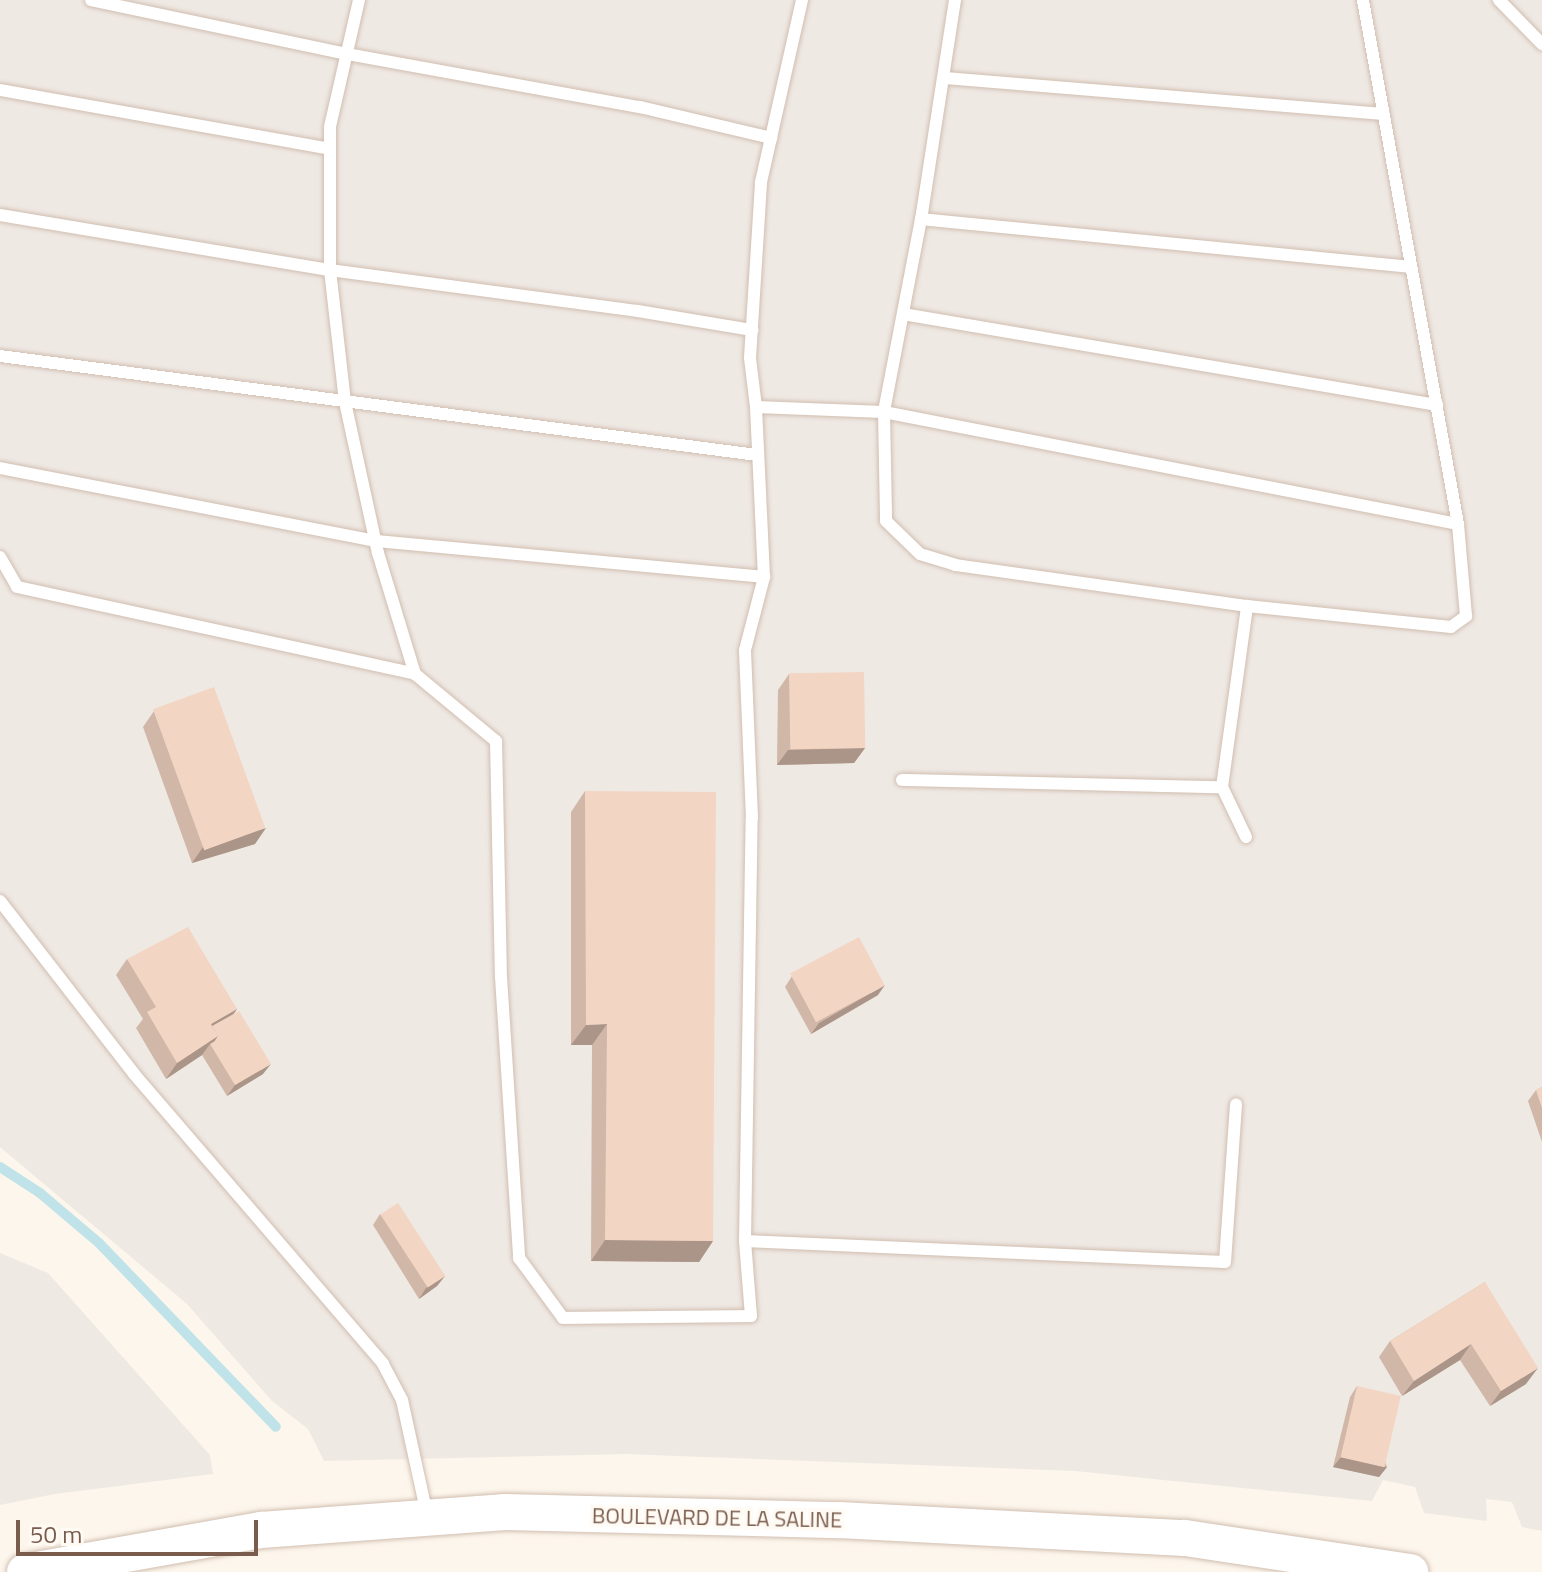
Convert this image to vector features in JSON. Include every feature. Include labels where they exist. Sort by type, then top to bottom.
[{"type":"main road","name":"BOULEVARD DE LA SALINE","points":[[25,1572],[261,1530],[505,1512],[808,1519],[1185,1538],[1410,1572]]},
{"type":"lane","points":[[91,0],[347,54],[640,107],[771,138]]},
{"type":"lane","points":[[359,0],[330,127],[330,270],[345,402],[377,541],[415,674]]},
{"type":"lane","points":[[0,557],[17,587],[415,674],[496,741],[501,977],[519,1258],[563,1318],[751,1316],[745,1241],[752,818],[745,650],[764,577],[756,407],[750,358],[761,182],[802,0]]},
{"type":"lane","points":[[955,0],[921,219],[884,412],[886,521],[920,554],[955,565],[1247,606],[1451,627],[1466,616],[1458,524],[1363,0]]},
{"type":"lane","points":[[1499,0],[1542,44]]},
{"type":"lane","points":[[945,78],[1384,114]]},
{"type":"lane","points":[[0,90],[330,149]]},
{"type":"lane","points":[[0,215],[330,270],[638,311],[752,330]]},
{"type":"lane","points":[[921,219],[1411,267]]},
{"type":"lane","points":[[903,314],[1437,405]]},
{"type":"lane","points":[[0,356],[757,455]]},
{"type":"lane","points":[[756,407],[884,412],[1458,524]]},
{"type":"lane","points":[[0,468],[377,541],[764,577]]},
{"type":"lane","points":[[1246,837],[1222,787],[1247,606]]},
{"type":"lane","points":[[902,780],[1222,787]]},
{"type":"lane","points":[[0,893],[3,905],[134,1074],[383,1364],[402,1400],[428,1518]]},
{"type":"lane","points":[[745,1241],[1225,1262],[1236,1104]]},
{"type":"shaded area","points":[[0,0],[1542,0],[1542,1531],[1522,1527],[1512,1502],[1486,1499],[1487,1521],[1424,1513],[1415,1487],[1383,1480],[1372,1501],[1075,1471],[626,1454],[324,1461],[308,1429],[272,1401],[187,1304],[0,1147]]},
{"type":"shaded area","points":[[0,1253],[48,1273],[210,1455],[213,1474],[55,1494],[0,1505]]},
{"type":"building","points":[[864,672],[865,748],[790,749],[789,673]]},
{"type":"building","points":[[214,687],[265,828],[204,850],[153,709]]},
{"type":"building","points":[[585,791],[716,792],[713,1241],[605,1240],[607,1024],[586,1025]]},
{"type":"building","points":[[188,927],[237,1009],[211,1024],[218,1036],[177,1063],[147,1012],[156,1007],[127,959]]},
{"type":"building","points":[[859,937],[885,986],[816,1022],[790,974]]},
{"type":"building","points":[[239,1011],[271,1064],[235,1085],[210,1044],[218,1036],[212,1026]]},
{"type":"building","points":[[1542,1087],[1542,1108],[1536,1090]]},
{"type":"building","points":[[398,1203],[445,1276],[428,1287],[380,1214]]},
{"type":"building","points":[[1485,1282],[1538,1368],[1501,1391],[1471,1344],[1414,1381],[1390,1341]]},
{"type":"building","points":[[1357,1386],[1401,1396],[1384,1467],[1341,1457]]},
{"type":"waterway","points":[[0,1167],[40,1193],[99,1243],[276,1427]]}]
